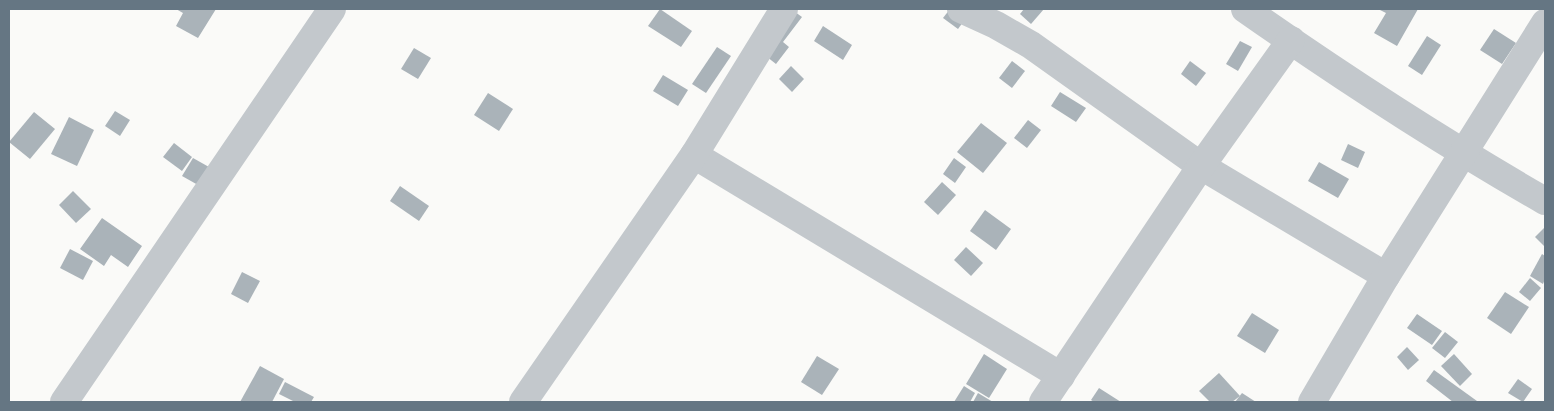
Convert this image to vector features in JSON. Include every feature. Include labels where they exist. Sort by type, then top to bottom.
[{"type":"street","points":[[64,402],[332,9]]},
{"type":"street","points":[[523,402],[694,155],[784,9]]},
{"type":"street","points":[[960,9],[1002,17],[1031,45],[1201,166],[1386,276]]},
{"type":"street","points":[[1261,13],[1291,40],[1463,154],[1545,201]]},
{"type":"street","points":[[1320,399],[1386,276],[1545,23]]},
{"type":"street","points":[[1044,402],[1201,166],[1291,40]]},
{"type":"street","points":[[694,155],[1061,376]]},
{"type":"building","points":[[176,9],[216,9],[198,38],[176,26],[183,13]]},
{"type":"building","points":[[660,9],[692,31],[681,47],[648,26]]},
{"type":"building","points":[[791,9],[802,17],[783,42],[789,47],[776,64],[749,43]]},
{"type":"building","points":[[950,9],[966,18],[958,29],[943,18]]},
{"type":"building","points":[[1024,9],[1044,9],[1031,24],[1020,14]]},
{"type":"building","points":[[1378,9],[1418,9],[1397,46],[1374,33],[1386,13]]},
{"type":"building","points":[[823,26],[852,45],[843,60],[814,41]]},
{"type":"building","points":[[1494,29],[1516,43],[1502,64],[1480,50]]},
{"type":"building","points":[[1427,36],[1441,45],[1422,75],[1408,66]]},
{"type":"building","points":[[1240,41],[1252,47],[1238,71],[1226,64]]},
{"type":"building","points":[[717,47],[731,56],[706,93],[692,84]]},
{"type":"building","points":[[414,48],[431,58],[418,79],[401,69]]},
{"type":"building","points":[[1012,61],[1025,71],[1012,88],[999,78]]},
{"type":"building","points":[[1190,61],[1206,73],[1196,86],[1181,74]]},
{"type":"building","points":[[791,66],[804,79],[792,92],[779,79]]},
{"type":"building","points":[[663,75],[688,90],[678,106],[653,91]]},
{"type":"building","points":[[1060,92],[1086,108],[1076,122],[1051,106]]},
{"type":"building","points":[[488,93],[513,109],[499,131],[474,115]]},
{"type":"building","points":[[115,111],[130,120],[120,136],[105,126]]},
{"type":"building","points":[[34,112],[55,129],[30,159],[9,142]]},
{"type":"building","points":[[69,117],[94,130],[77,166],[51,154]]},
{"type":"building","points":[[1028,120],[1041,130],[1027,148],[1014,138]]},
{"type":"building","points":[[981,123],[1007,143],[983,173],[957,152]]},
{"type":"building","points":[[174,143],[192,157],[182,171],[163,157]]},
{"type":"building","points":[[1348,144],[1365,152],[1358,168],[1341,160]]},
{"type":"building","points":[[193,158],[209,167],[198,185],[182,176]]},
{"type":"building","points":[[954,158],[966,167],[955,183],[943,174]]},
{"type":"building","points":[[1319,162],[1349,179],[1338,198],[1308,181]]},
{"type":"building","points":[[942,182],[956,195],[938,215],[924,202]]},
{"type":"building","points":[[400,186],[429,206],[419,221],[390,201]]},
{"type":"building","points":[[73,191],[91,209],[76,223],[59,205]]},
{"type":"building","points":[[985,210],[1011,229],[996,250],[970,231]]},
{"type":"building","points":[[102,218],[142,246],[128,267],[111,255],[104,266],[80,249]]},
{"type":"building","points":[[1545,227],[1545,247],[1535,237]]},
{"type":"building","points":[[966,247],[983,263],[971,276],[954,260]]},
{"type":"building","points":[[70,249],[93,261],[83,280],[60,268]]},
{"type":"building","points":[[1542,254],[1545,256],[1545,279],[1543,284],[1530,276]]},
{"type":"building","points":[[242,272],[260,281],[248,303],[231,294]]},
{"type":"building","points":[[1530,278],[1541,288],[1530,301],[1519,292]]},
{"type":"building","points":[[1505,292],[1529,307],[1511,334],[1487,318]]},
{"type":"building","points":[[1252,313],[1279,330],[1265,353],[1237,336]]},
{"type":"building","points":[[1417,314],[1442,331],[1432,345],[1407,328]]},
{"type":"building","points":[[1445,332],[1458,342],[1445,358],[1432,348]]},
{"type":"building","points":[[1407,347],[1419,360],[1408,370],[1397,357]]},
{"type":"building","points":[[984,354],[1007,369],[989,398],[966,384]]},
{"type":"building","points":[[1454,354],[1472,374],[1460,386],[1441,366]]},
{"type":"building","points":[[817,356],[839,369],[822,395],[801,382]]},
{"type":"building","points":[[260,366],[284,379],[272,402],[240,402]]},
{"type":"building","points":[[1434,370],[1477,401],[1453,402],[1426,381]]},
{"type":"building","points":[[1219,373],[1240,396],[1232,402],[1210,402],[1199,391]]},
{"type":"building","points":[[1518,379],[1532,389],[1523,402],[1508,393]]},
{"type":"building","points":[[285,382],[314,397],[311,402],[295,402],[279,394]]},
{"type":"building","points":[[964,386],[975,393],[970,402],[954,402]]},
{"type":"building","points":[[1099,388],[1121,402],[1094,402],[1091,400]]},
{"type":"building","points":[[978,393],[993,402],[973,402]]},
{"type":"building","points":[[1242,393],[1256,402],[1235,402]]}]
